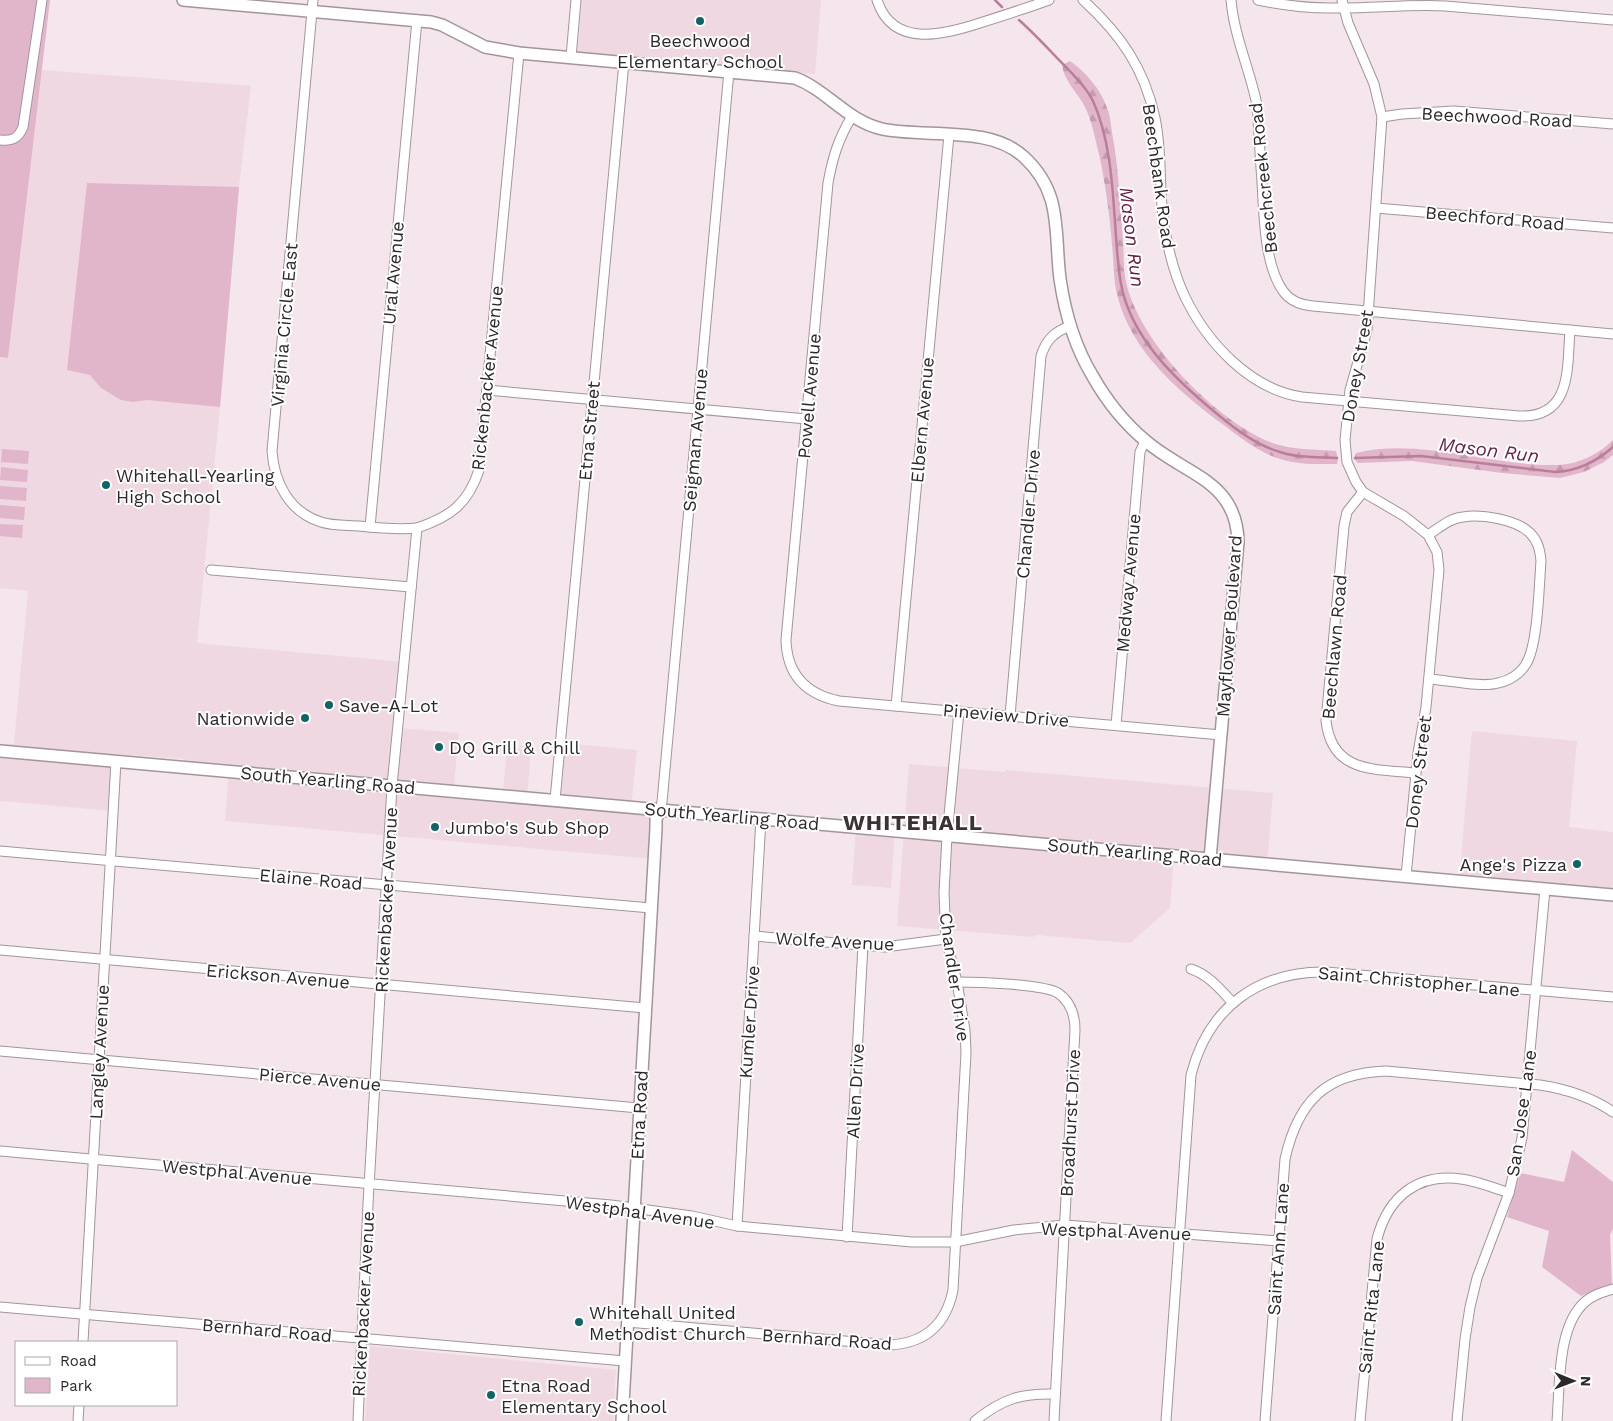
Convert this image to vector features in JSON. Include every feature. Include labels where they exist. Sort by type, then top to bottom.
[{"type":"street","points":[[0,140],[12,140],[19,136],[23,128],[42,0]]},
{"type":"street","points":[[183,0],[313,5],[442,25],[485,47],[519,53],[729,71]]},
{"type":"street","points":[[571,57],[576,0]]},
{"type":"street","points":[[877,0],[883,14],[891,22],[904,30],[917,34],[931,35],[959,30],[1049,0]]},
{"type":"street","name":"Beechbank Road","points":[[1082,0],[1104,20],[1130,54],[1148,95],[1155,118],[1165,230],[1173,266],[1184,295],[1197,318],[1222,350],[1234,362],[1262,383],[1289,395],[1519,416],[1542,414],[1555,404],[1563,390],[1570,330]]},
{"type":"street","name":"Beechcreek Road","points":[[1231,0],[1236,30],[1257,105],[1265,217],[1270,257],[1279,284],[1289,298],[1304,305],[1613,334]]},
{"type":"street","points":[[1258,0],[1313,8],[1343,4],[1436,6],[1613,20]]},
{"type":"street","name":"Doney Street","points":[[1343,4],[1348,23],[1374,84],[1382,117],[1367,330],[1350,390],[1345,440],[1347,462],[1363,492]]},
{"type":"street","name":"Virginia Circle East","points":[[313,5],[272,451],[273,465],[278,484],[291,503],[310,517],[321,522],[370,527],[417,528]]},
{"type":"street","name":"Ural Avenue","points":[[370,527],[417,20]]},
{"type":"street","name":"Rickenbacker Avenue","points":[[358,1421],[392,786],[417,528],[448,516],[464,501],[475,481],[481,460],[519,53]]},
{"type":"street","name":"Etna Street","points":[[555,800],[624,62]]},
{"type":"street","name":"Mayflower Boulevard","points":[[729,71],[795,78],[810,83],[834,104],[852,116],[882,129],[992,140],[1006,145],[1024,156],[1046,183],[1054,206],[1060,278],[1070,326],[1092,375],[1106,397],[1145,441],[1167,458],[1216,487],[1223,495],[1235,518],[1238,530],[1210,859]]},
{"type":"street","name":"Seigman Avenue","points":[[660,810],[729,71]]},
{"type":"street","name":"Beechwood Road","points":[[1382,117],[1454,111],[1613,124]]},
{"type":"street","name":"Powell Avenue","points":[[798,678],[788,660],[786,640],[828,183],[833,158],[840,138],[852,116]]},
{"type":"street","name":"Elbern Avenue","points":[[896,706],[949,135]]},
{"type":"street","name":"Beechford Road","points":[[1376,208],[1613,228]]},
{"type":"street","name":"Chandler Drive","points":[[1010,716],[1042,356],[1047,340],[1060,330],[1070,326]]},
{"type":"street","points":[[487,390],[807,419]]},
{"type":"street","name":"Medway Avenue","points":[[1116,725],[1140,452],[1145,441]]},
{"type":"street","points":[[1363,492],[1404,516],[1428,535],[1462,516],[1488,517],[1521,526],[1530,532],[1540,550],[1541,561],[1534,641],[1527,664],[1510,679],[1497,684],[1429,679]]},
{"type":"street","name":"Beechlawn Road","points":[[1363,492],[1347,512],[1344,526],[1326,721],[1327,732],[1337,752],[1354,765],[1365,768],[1415,773]]},
{"type":"street","name":"Doney Street","points":[[1406,876],[1415,773],[1426,708],[1439,570],[1436,552],[1428,535]]},
{"type":"street","points":[[211,570],[411,587]]},
{"type":"street","name":"Pineview Drive","points":[[798,678],[816,694],[828,698],[896,706],[1221,734]]},
{"type":"street","name":"Chandler Drive","points":[[934,1329],[944,1316],[951,1301],[966,1053],[964,1021],[957,982],[946,939],[944,893],[947,836],[959,711]]},
{"type":"street","name":"South Yearling Road","points":[[0,750],[1613,895]]},
{"type":"street","name":"Langley Avenue","points":[[83,1341],[116,761]]},
{"type":"street","name":"Etna Road","points":[[622,1421],[656,819],[660,810]]},
{"type":"street","name":"Kumler Drive","points":[[737,1226],[761,819]]},
{"type":"street","name":"Elaine Road","points":[[0,851],[651,908]]},
{"type":"street","name":"San Jose Lane","points":[[1457,1421],[1470,1307],[1477,1278],[1509,1193],[1522,1138],[1545,889]]},
{"type":"street","name":"Wolfe Avenue","points":[[754,936],[885,947],[946,939]]},
{"type":"street","name":"Allen Drive","points":[[847,1237],[863,946]]},
{"type":"street","name":"Erickson Avenue","points":[[0,950],[645,1008]]},
{"type":"street","points":[[1190,969],[1202,972],[1211,979],[1232,1004]]},
{"type":"street","name":"Saint Christopher Lane","points":[[1166,1421],[1191,1075],[1199,1049],[1207,1034],[1232,1004],[1265,983],[1292,974],[1308,972],[1336,972],[1613,997]]},
{"type":"street","name":"Broadhurst Drive","points":[[957,982],[979,982],[1052,990],[1067,1001],[1073,1013],[1075,1030],[1054,1421]]},
{"type":"street","name":"Pierce Avenue","points":[[0,1051],[639,1108]]},
{"type":"street","name":"Saint Ann Lane","points":[[1265,1421],[1285,1159],[1297,1120],[1309,1103],[1323,1089],[1338,1080],[1353,1075],[1386,1071],[1560,1088],[1580,1094],[1613,1112]]},
{"type":"street","name":"Westphal Avenue","points":[[0,1151],[633,1208],[692,1216],[737,1226],[912,1242],[955,1242],[1014,1230],[1065,1225],[1279,1240]]},
{"type":"street","name":"Saint Rita Lane","points":[[1360,1421],[1377,1239],[1380,1226],[1392,1203],[1416,1185],[1434,1179],[1463,1179],[1509,1193]]},
{"type":"street","points":[[1556,1421],[1564,1342],[1568,1327],[1575,1313],[1585,1301],[1599,1293],[1613,1289]]},
{"type":"street","name":"Bernhard Road","points":[[0,1307],[625,1361]]},
{"type":"street","name":"Bernhard Road","points":[[627,1322],[890,1345],[914,1341],[934,1329]]},
{"type":"street","points":[[975,1421],[988,1410],[1014,1397],[1028,1394],[1055,1394]]},
{"type":"street","points":[[78,1421],[79,1406]]},
{"type":"shaded area","name":"Beechwood Elementary School","points":[[582,0],[821,0],[815,74],[577,54]]},
{"type":"shaded area","name":"Whitehall-Yearling High School","points":[[41,70],[251,86],[239,187],[197,643],[405,662],[400,728],[459,733],[454,786],[503,790],[507,748],[531,751],[527,798],[557,801],[563,743],[637,750],[631,808],[657,811],[653,859],[225,821],[229,771],[185,767],[185,759],[116,754],[113,811],[0,801],[0,744],[14,744],[28,591],[0,588],[0,357],[8,358]]},
{"type":"shaded area","points":[[1472,731],[1577,741],[1569,827],[1613,832],[1613,895],[1459,881]]},
{"type":"shaded area","points":[[909,764],[1005,772],[1006,770],[1273,793],[1267,864],[1174,856],[1170,908],[1130,943],[897,926]]},
{"type":"shaded area","points":[[856,828],[895,830],[891,888],[852,885]]},
{"type":"shaded area","name":"Etna Road Elementary School","points":[[370,1346],[616,1370],[613,1421],[365,1421]]},
{"type":"green space","points":[[0,0],[50,0],[8,358],[0,357]]},
{"type":"green space","points":[[1070,61],[1082,70],[1092,82],[1101,95],[1108,112],[1118,176],[1126,282],[1133,305],[1161,351],[1201,395],[1244,428],[1265,440],[1282,446],[1336,451],[1337,464],[1309,464],[1287,461],[1265,453],[1251,445],[1174,385],[1145,352],[1133,334],[1117,294],[1107,199],[1090,118],[1063,71],[1062,65]]},
{"type":"green space","points":[[87,183],[239,187],[220,407],[147,400],[133,402],[121,400],[101,388],[90,375],[67,370]]},
{"type":"green space","points":[[1613,440],[1613,455],[1604,462],[1584,472],[1560,478],[1502,473],[1412,461],[1358,463],[1354,459],[1356,453],[1406,448],[1432,450],[1508,462],[1558,465],[1573,463],[1588,457],[1601,450]]},
{"type":"green space","points":[[2,449],[29,451],[28,464],[1,462]]},
{"type":"green space","points":[[1,467],[28,470],[27,482],[0,480]]},
{"type":"green space","points":[[0,486],[27,488],[26,501],[0,499]]},
{"type":"green space","points":[[0,505],[25,507],[24,520],[0,518]]},
{"type":"green space","points":[[0,524],[23,525],[22,538],[0,536]]},
{"type":"green space","points":[[1572,1150],[1613,1182],[1613,1229],[1610,1235],[1612,1284],[1581,1296],[1542,1267],[1549,1231],[1507,1217],[1520,1173],[1564,1182]]},
{"type":"waterway","name":"Mason Run","points":[[995,0],[1002,7]]},
{"type":"waterway","name":"Mason Run","points":[[1019,20],[1078,79],[1088,92],[1100,118],[1111,174],[1121,284],[1126,304],[1145,340],[1186,387],[1246,436],[1271,449],[1287,454],[1337,458]]},
{"type":"waterway","name":"Mason Run","points":[[1355,458],[1421,456],[1555,472],[1571,470],[1586,465],[1613,447]]},
{"type":"place","name":"Beechwood Elementary School","points":[[700,21]]},
{"type":"place","name":"Whitehall-Yearling High School","points":[[106,485]]},
{"type":"place","name":"Save-A-Lot","points":[[329,705]]},
{"type":"place","name":"Nationwide","points":[[305,718]]},
{"type":"place","name":"DQ Grill & Chill","points":[[439,747]]},
{"type":"place","name":"Jumbo's Sub Shop","points":[[435,827]]},
{"type":"place","name":"Ange's Pizza","points":[[1577,864]]},
{"type":"place","name":"Whitehall United Methodist Church","points":[[579,1322]]},
{"type":"place","name":"Etna Road Elementary School","points":[[491,1395]]},
{"type":"district","name":"WHITEHALL","points":[[913,822]]}]
